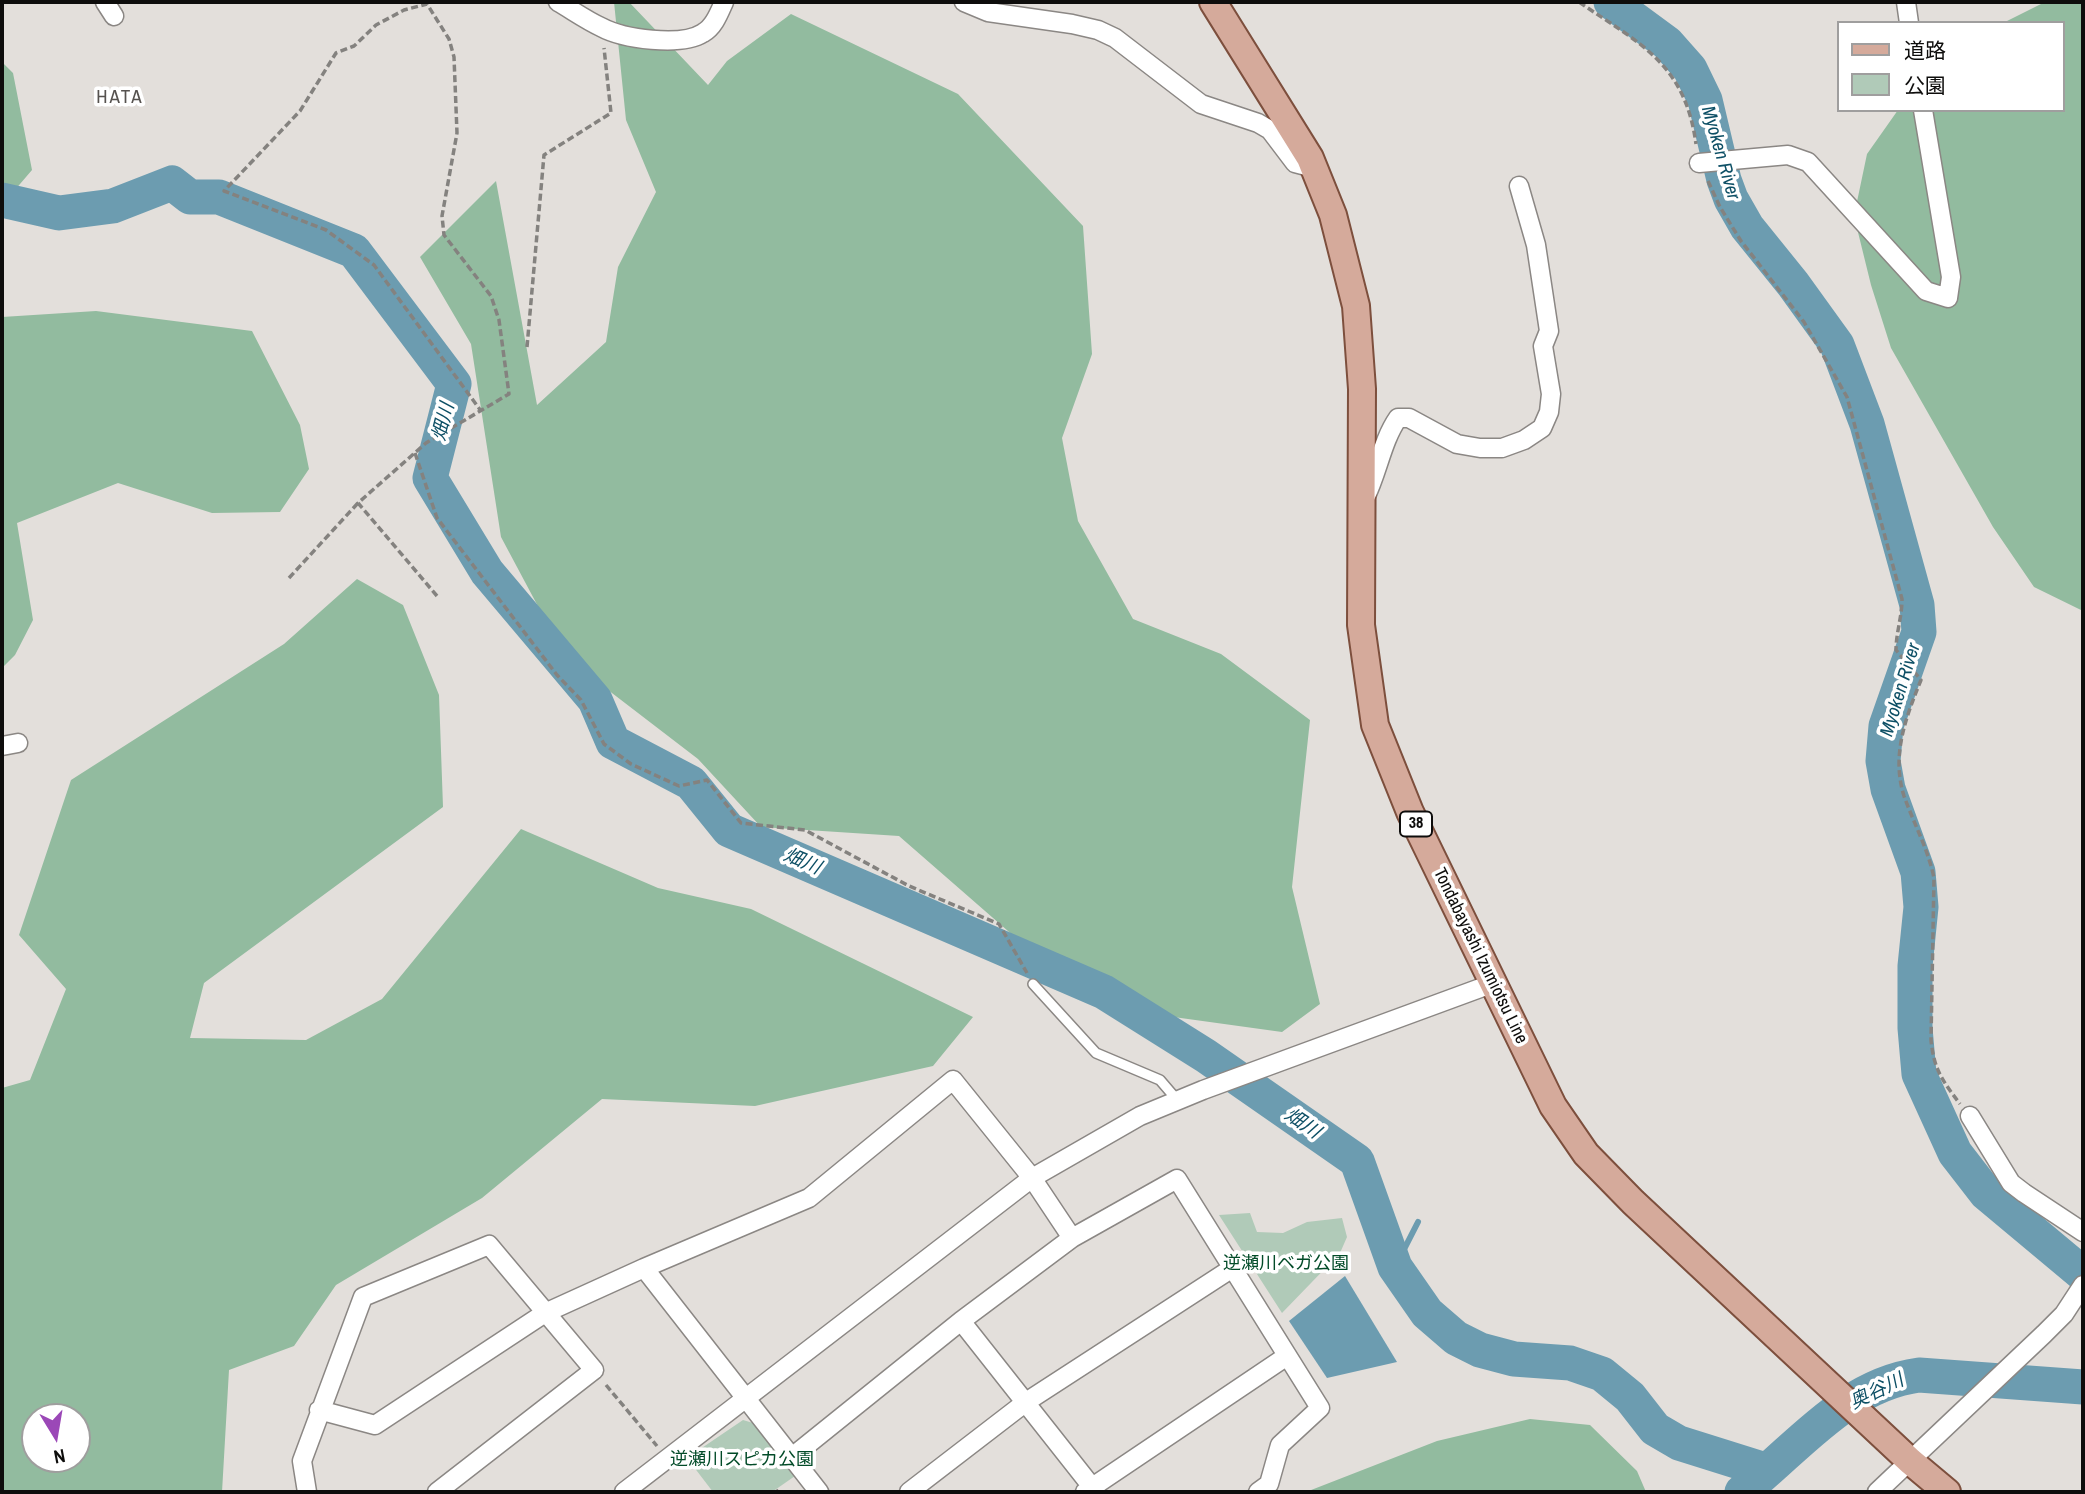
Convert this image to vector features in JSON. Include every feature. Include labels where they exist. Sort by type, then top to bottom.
[{"type":"main road","name":"Tondabayashi Izumiotsu Line","points":[[1213,2],[1314,168],[1333,215],[1356,306],[1362,389],[1361,625],[1375,725],[1410,812],[1553,1106],[1586,1154],[1633,1202],[1910,1461],[1947,1492]]},
{"type":"street","points":[[558,2],[602,28],[651,40],[685,40],[702,34],[713,25],[724,2]]},
{"type":"street","points":[[964,2],[988,12],[1098,30],[1115,38],[1201,104],[1258,123],[1270,130],[1295,163],[1314,168]]},
{"type":"street","points":[[1906,2],[1909,21]]},
{"type":"street","points":[[1699,163],[1788,155],[1808,162],[1926,291],[1948,298],[1951,277],[1923,112]]},
{"type":"street","points":[[1362,504],[1374,479],[1390,430],[1398,418],[1409,418],[1457,444],[1480,448],[1502,448],[1524,440],[1542,428],[1549,412],[1551,394],[1543,346],[1549,331],[1536,245],[1519,186]]},
{"type":"street","points":[[624,1492],[1032,1178],[1140,1116],[1203,1090],[1493,983]]},
{"type":"street","points":[[319,1410],[375,1425],[545,1313],[808,1198],[953,1080],[1032,1178],[1072,1238]]},
{"type":"street","points":[[1970,1116],[2011,1183],[2083,1232]]},
{"type":"street","points":[[792,1457],[961,1321],[1072,1238],[1177,1179],[1321,1409],[1280,1445],[1269,1484],[1258,1492]]},
{"type":"street","points":[[307,1492],[302,1461],[363,1297],[489,1245],[594,1370],[438,1492]]},
{"type":"street","points":[[644,1268],[819,1492]]},
{"type":"street","points":[[909,1492],[1026,1402],[1231,1269]]},
{"type":"street","points":[[1877,1492],[2064,1314],[2083,1285]]},
{"type":"street","points":[[961,1321],[1026,1402],[1091,1490],[1287,1356]]},
{"type":"lane","points":[[1033,984],[1096,1053],[1160,1080],[1178,1101]]},
{"type":"path","points":[[1578,2],[1649,50],[1683,92],[1693,120],[1699,163],[1720,207],[1741,241],[1804,321],[1847,397],[1902,599],[1896,650],[1922,680],[1905,718],[1899,745],[1899,768],[1904,794],[1929,856],[1934,878],[1931,1040],[1933,1061],[1938,1076],[1970,1116]]},
{"type":"path","points":[[289,578],[358,503],[426,443],[509,394],[499,320],[491,296],[444,235],[442,216],[457,133],[454,57],[449,39],[424,3],[376,25],[354,46],[335,53],[300,111],[225,191],[326,230],[374,265],[481,411]]},
{"type":"path","points":[[527,347],[544,155],[611,113],[602,28]]},
{"type":"path","points":[[415,453],[437,518],[557,675],[581,700],[604,744],[631,764],[679,786],[706,780],[741,823],[805,830],[909,886],[999,924],[1033,984]]},
{"type":"path","points":[[358,503],[437,596]]},
{"type":"path","points":[[594,1370],[661,1450]]},
{"type":"green space","points":[[614,2],[629,2],[708,85],[727,61],[791,14],[958,94],[1083,226],[1092,354],[1062,438],[1078,521],[1133,619],[1221,654],[1310,720],[1292,887],[1320,1004],[1282,1032],[1094,1006],[899,836],[761,827],[698,759],[565,657],[501,537],[471,344],[420,257],[496,181],[537,405],[606,342],[618,267],[656,192],[626,120]]},
{"type":"green space","points":[[2045,2],[2083,2],[2083,611],[2034,587],[1993,527],[1891,348],[1871,285],[1854,216],[1867,154],[1897,112],[2064,112],[2064,21],[2007,21]]},
{"type":"green space","points":[[2,62],[13,73],[32,170],[2,205]]},
{"type":"green space","points":[[96,311],[252,331],[300,425],[309,469],[280,512],[212,513],[118,483],[17,523],[33,620],[15,655],[2,668],[2,317]]},
{"type":"green space","points":[[357,579],[403,605],[439,695],[443,807],[204,983],[190,1038],[306,1040],[382,999],[521,829],[658,888],[751,909],[973,1017],[933,1066],[755,1106],[602,1099],[482,1198],[336,1285],[294,1346],[229,1370],[222,1492],[2,1492],[2,1088],[30,1080],[66,989],[19,935],[71,780],[284,644]]},
{"type":"green space","name":"逆瀬川ベガ公園","points":[[1250,1213],[1257,1232],[1283,1233],[1307,1222],[1342,1218],[1347,1237],[1340,1253],[1282,1313],[1219,1215]]},
{"type":"green space","points":[[1530,1419],[1590,1425],[1637,1471],[1646,1492],[1306,1492],[1437,1441]]},
{"type":"green space","name":"逆瀬川スピカ公園","points":[[743,1420],[753,1423],[795,1476],[772,1492],[713,1492],[687,1458]]},
{"type":"water","points":[[1345,1276],[1397,1362],[1327,1378],[1289,1321]]},
{"type":"waterway","name":"Myoken River","points":[[1611,2],[1667,43],[1690,69],[1705,100],[1731,199],[1747,227],[1837,345],[1867,424],[1917,605],[1919,632],[1886,726],[1883,761],[1888,789],[1918,872],[1921,907],[1915,966],[1915,1028],[1919,1074],[1955,1153],[1986,1193],[2083,1274]]},
{"type":"waterway","name":"畑川","points":[[2,200],[59,213],[113,206],[172,183],[190,197],[219,197],[354,251],[454,384],[430,478],[487,572],[595,700],[613,742],[691,783],[729,830],[1104,992],[1206,1056],[1357,1161],[1395,1267],[1427,1313],[1456,1338],[1480,1350],[1514,1359],[1570,1363],[1602,1374],[1630,1397],[1655,1429],[1679,1443],[1765,1470]]},
{"type":"waterway","points":[[1395,1267],[1418,1222]]},
{"type":"waterway","name":"奥谷川","points":[[1742,1492],[1823,1421],[1868,1391],[1892,1381],[1919,1375],[2083,1387]]},
{"type":"district","name":"HATA","points":[[120,98]]}]
